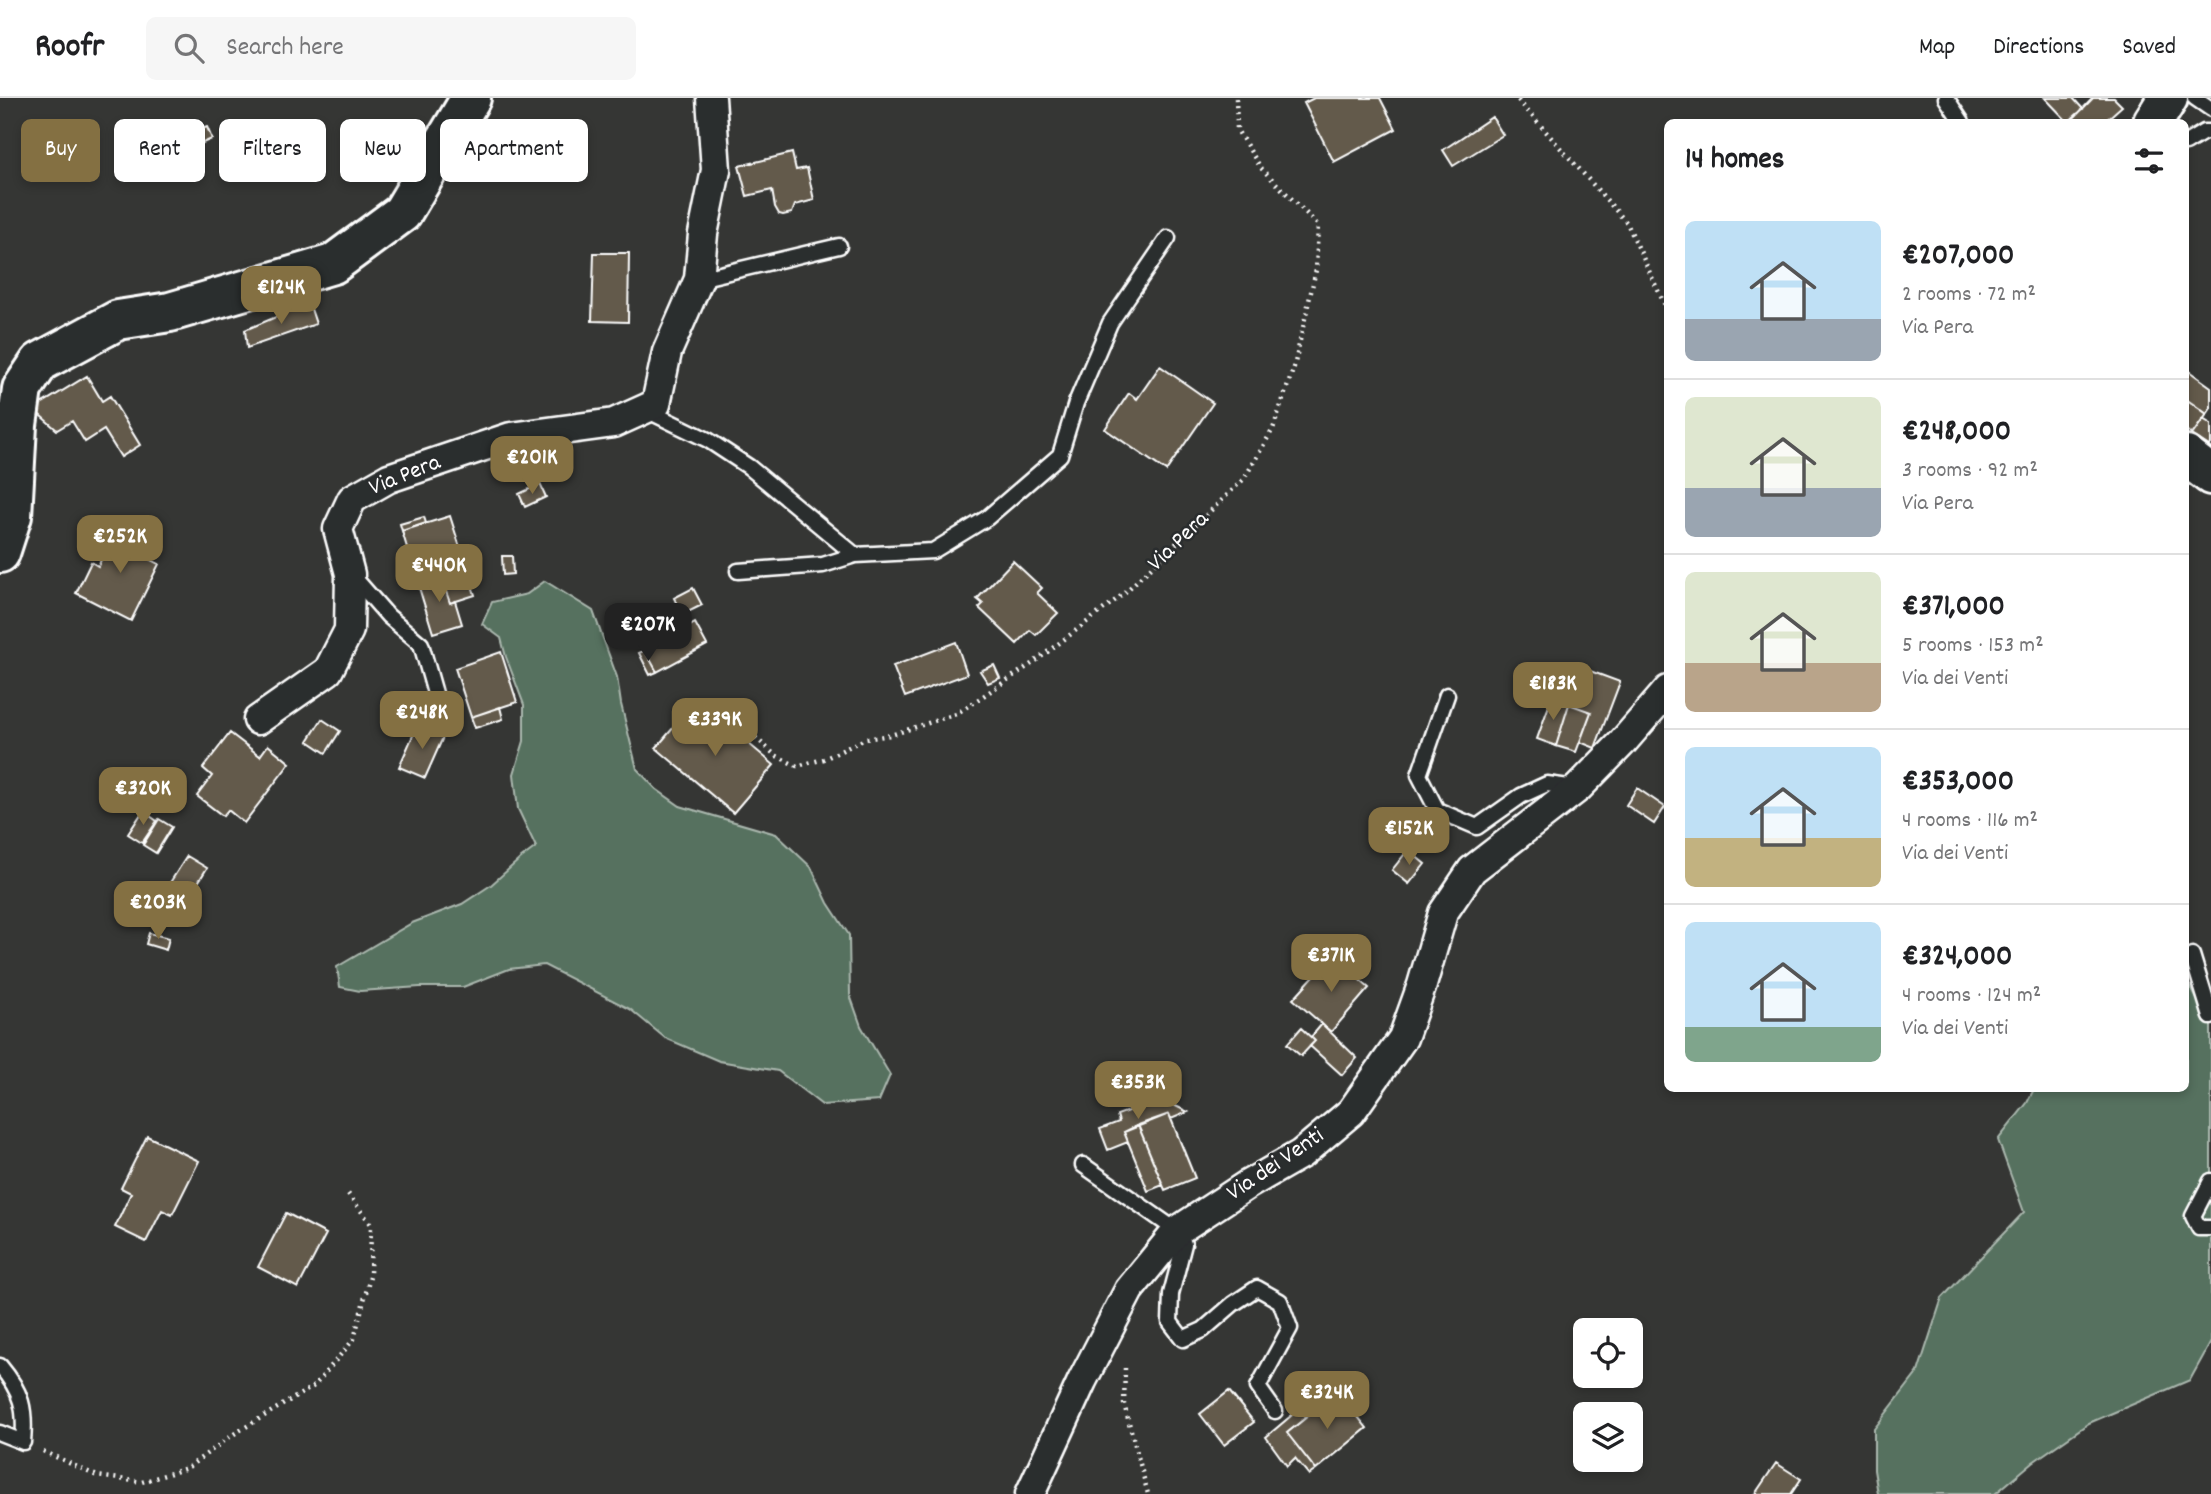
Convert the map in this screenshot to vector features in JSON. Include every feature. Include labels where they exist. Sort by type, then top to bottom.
[{"type":"street","points":[[0,553],[12,516],[17,425],[22,389],[40,362],[118,320],[170,312],[333,264],[402,213],[471,98]]},
{"type":"street","points":[[644,409],[656,404],[667,352],[699,279],[703,234],[716,170],[711,98]]},
{"type":"street","points":[[2155,119],[2168,98]]},
{"type":"street","name":"Via Pera","points":[[258,720],[328,671],[349,630],[350,574],[338,529],[352,499],[389,478],[511,437],[614,424],[644,409]]},
{"type":"street","points":[[2189,458],[2211,475]]},
{"type":"street","name":"Via dei Venti","points":[[1030,1494],[1082,1381],[1129,1290],[1177,1231],[1247,1185],[1301,1154],[1351,1112],[1403,1038],[1443,914],[1472,870],[1578,788],[1664,695]]},
{"type":"lane","points":[[1947,98],[1960,119]]},
{"type":"lane","points":[[2195,98],[2211,109]]},
{"type":"lane","points":[[2189,141],[2204,132],[2211,132]]},
{"type":"lane","points":[[738,571],[822,565],[855,555],[933,551],[987,518],[1060,455],[1076,403],[1110,323],[1168,238]]},
{"type":"lane","points":[[699,279],[839,246]]},
{"type":"lane","points":[[644,409],[708,440],[749,467],[855,555]]},
{"type":"lane","points":[[350,574],[388,616],[421,644],[442,718]]},
{"type":"lane","points":[[1447,695],[1419,775],[1437,810],[1477,827],[1521,796],[1547,784],[1578,788]]},
{"type":"lane","points":[[2192,956],[2211,1017]]},
{"type":"lane","points":[[1083,1164],[1177,1231],[1184,1244],[1171,1294],[1170,1322],[1183,1339],[1203,1330],[1233,1304],[1257,1288],[1280,1301],[1290,1328],[1258,1387],[1275,1411]]},
{"type":"lane","points":[[2211,1181],[2193,1216],[2199,1228],[2211,1228]]},
{"type":"lane","points":[[0,1366],[12,1380],[26,1415],[23,1442]]},
{"type":"lane","points":[[0,1433],[23,1442]]},
{"type":"lane","points":[[0,1445],[23,1442]]},
{"type":"path","name":"Via Pera","points":[[744,728],[775,755],[797,766],[824,759],[865,739],[891,736],[956,714],[1034,663],[1121,596],[1244,479],[1273,429],[1294,367],[1317,270],[1318,225],[1261,168],[1237,130],[1236,98]]},
{"type":"path","points":[[1518,100],[1627,223],[1664,303]]},
{"type":"path","points":[[23,1442],[97,1476],[142,1482],[187,1468],[234,1434],[314,1386],[354,1339],[370,1277],[372,1224],[346,1191]]},
{"type":"path","points":[[1125,1363],[1125,1404],[1147,1494]]},
{"type":"green space","points":[[545,581],[593,611],[617,677],[637,769],[656,789],[680,806],[776,834],[811,867],[828,903],[849,935],[850,995],[861,1026],[890,1075],[879,1101],[822,1105],[778,1071],[719,1061],[665,1038],[630,1009],[544,965],[509,969],[463,987],[360,991],[340,987],[337,967],[412,923],[462,904],[491,885],[536,847],[518,809],[514,774],[524,741],[524,705],[501,638],[482,624],[492,602],[527,594]]},
{"type":"green space","points":[[2189,984],[2211,1026],[2211,1342],[2190,1380],[2089,1423],[2033,1462],[1995,1494],[1878,1494],[1874,1470],[1874,1429],[1918,1372],[1942,1298],[2024,1212],[1998,1140],[2032,1092],[2189,1092]]},
{"type":"building","points":[[1314,98],[1380,98],[1396,129],[1334,162],[1304,103]]},
{"type":"building","points":[[2045,98],[2073,98],[2083,109],[2071,119],[2065,119]]},
{"type":"building","points":[[2093,98],[2114,98],[2122,106],[2107,119],[2073,119]]},
{"type":"building","points":[[1492,117],[1503,135],[1453,166],[1443,150]]},
{"type":"building","points":[[207,127],[212,139],[205,142]]},
{"type":"building","points":[[792,153],[796,170],[807,168],[814,200],[795,205],[792,213],[783,215],[779,214],[775,207],[772,190],[747,196],[739,166]]},
{"type":"building","points":[[594,253],[629,253],[628,322],[592,321]]},
{"type":"building","points":[[309,303],[316,324],[247,348],[245,330]]},
{"type":"building","points":[[1160,366],[1213,403],[1166,471],[1105,429],[1129,393],[1137,399]]},
{"type":"building","points":[[2189,371],[2211,387],[2211,408],[2207,414],[2189,401]]},
{"type":"building","points":[[87,376],[102,401],[110,396],[140,445],[121,457],[104,430],[85,442],[72,421],[57,430],[33,409]]},
{"type":"building","points":[[2189,401],[2207,414],[2192,435],[2189,432]]},
{"type":"building","points":[[2203,419],[2211,424],[2209,446],[2192,435]]},
{"type":"building","points":[[540,484],[546,497],[525,507],[519,494]]},
{"type":"building","points":[[450,516],[466,566],[417,581],[402,531]]},
{"type":"building","points":[[424,517],[426,523],[402,531],[400,524]]},
{"type":"building","points":[[118,525],[149,540],[141,555],[159,564],[131,621],[76,593],[91,562],[98,566]]},
{"type":"building","points":[[502,556],[512,556],[513,574],[503,575]]},
{"type":"building","points":[[1013,561],[1042,588],[1037,593],[1058,613],[1036,635],[1030,630],[1017,644],[979,608],[983,604],[977,599]]},
{"type":"building","points":[[466,566],[475,595],[450,603],[440,574]]},
{"type":"building","points":[[440,574],[450,603],[455,601],[462,624],[433,633],[417,581]]},
{"type":"building","points":[[693,588],[702,605],[682,615],[674,598]]},
{"type":"building","points":[[695,623],[707,645],[657,672],[645,650]]},
{"type":"building","points":[[956,642],[967,674],[905,697],[893,666]]},
{"type":"building","points":[[645,650],[657,672],[650,675],[639,653]]},
{"type":"building","points":[[501,652],[517,702],[471,717],[455,668]]},
{"type":"building","points":[[994,665],[1000,678],[988,683],[980,671]]},
{"type":"building","points":[[1556,665],[1579,674],[1582,668],[1620,682],[1595,748],[1580,742],[1591,712],[1544,695]]},
{"type":"building","points":[[1552,697],[1569,704],[1556,746],[1537,739]]},
{"type":"building","points":[[1569,704],[1591,712],[1576,752],[1556,746]]},
{"type":"building","points":[[692,706],[710,722],[716,716],[774,765],[733,813],[656,748]]},
{"type":"building","points":[[500,707],[503,719],[475,728],[471,717]]},
{"type":"building","points":[[322,719],[340,731],[326,753],[308,741]]},
{"type":"building","points":[[418,724],[444,735],[425,778],[399,767]]},
{"type":"building","points":[[230,733],[260,756],[268,745],[290,763],[244,823],[228,810],[223,816],[197,796],[212,776],[203,768]]},
{"type":"building","points":[[1637,788],[1664,809],[1654,824],[1626,805]]},
{"type":"building","points":[[143,811],[157,821],[142,843],[128,834]]},
{"type":"building","points":[[159,819],[172,827],[156,853],[143,845]]},
{"type":"building","points":[[1408,850],[1425,864],[1409,884],[1392,870]]},
{"type":"building","points":[[187,856],[207,868],[184,905],[164,892]]},
{"type":"building","points":[[149,933],[169,938],[166,950],[146,944]]},
{"type":"building","points":[[1332,956],[1369,988],[1331,1032],[1293,999]]},
{"type":"building","points":[[1322,1024],[1357,1058],[1342,1075],[1310,1046],[1315,1041],[1311,1037]]},
{"type":"building","points":[[1301,1028],[1315,1041],[1301,1056],[1287,1044]]},
{"type":"building","points":[[1161,1099],[1188,1112],[1171,1119],[1169,1114],[1124,1132],[1128,1142],[1108,1150],[1100,1129],[1119,1122],[1117,1115]]},
{"type":"building","points":[[1169,1114],[1195,1178],[1165,1190],[1138,1125]]},
{"type":"building","points":[[1138,1125],[1163,1185],[1148,1191],[1124,1132]]},
{"type":"building","points":[[147,1136],[199,1161],[172,1215],[162,1210],[146,1242],[115,1227],[131,1193],[121,1188]]},
{"type":"building","points":[[286,1213],[326,1234],[298,1288],[258,1267]]},
{"type":"building","points":[[1336,1378],[1343,1387],[1287,1433],[1316,1470],[1309,1475],[1295,1458],[1287,1466],[1266,1437]]},
{"type":"building","points":[[1229,1391],[1254,1422],[1224,1445],[1200,1414]]},
{"type":"building","points":[[1338,1392],[1367,1428],[1316,1470],[1287,1433]]},
{"type":"building","points":[[1776,1463],[1801,1479],[1791,1494],[1755,1494]]}]
